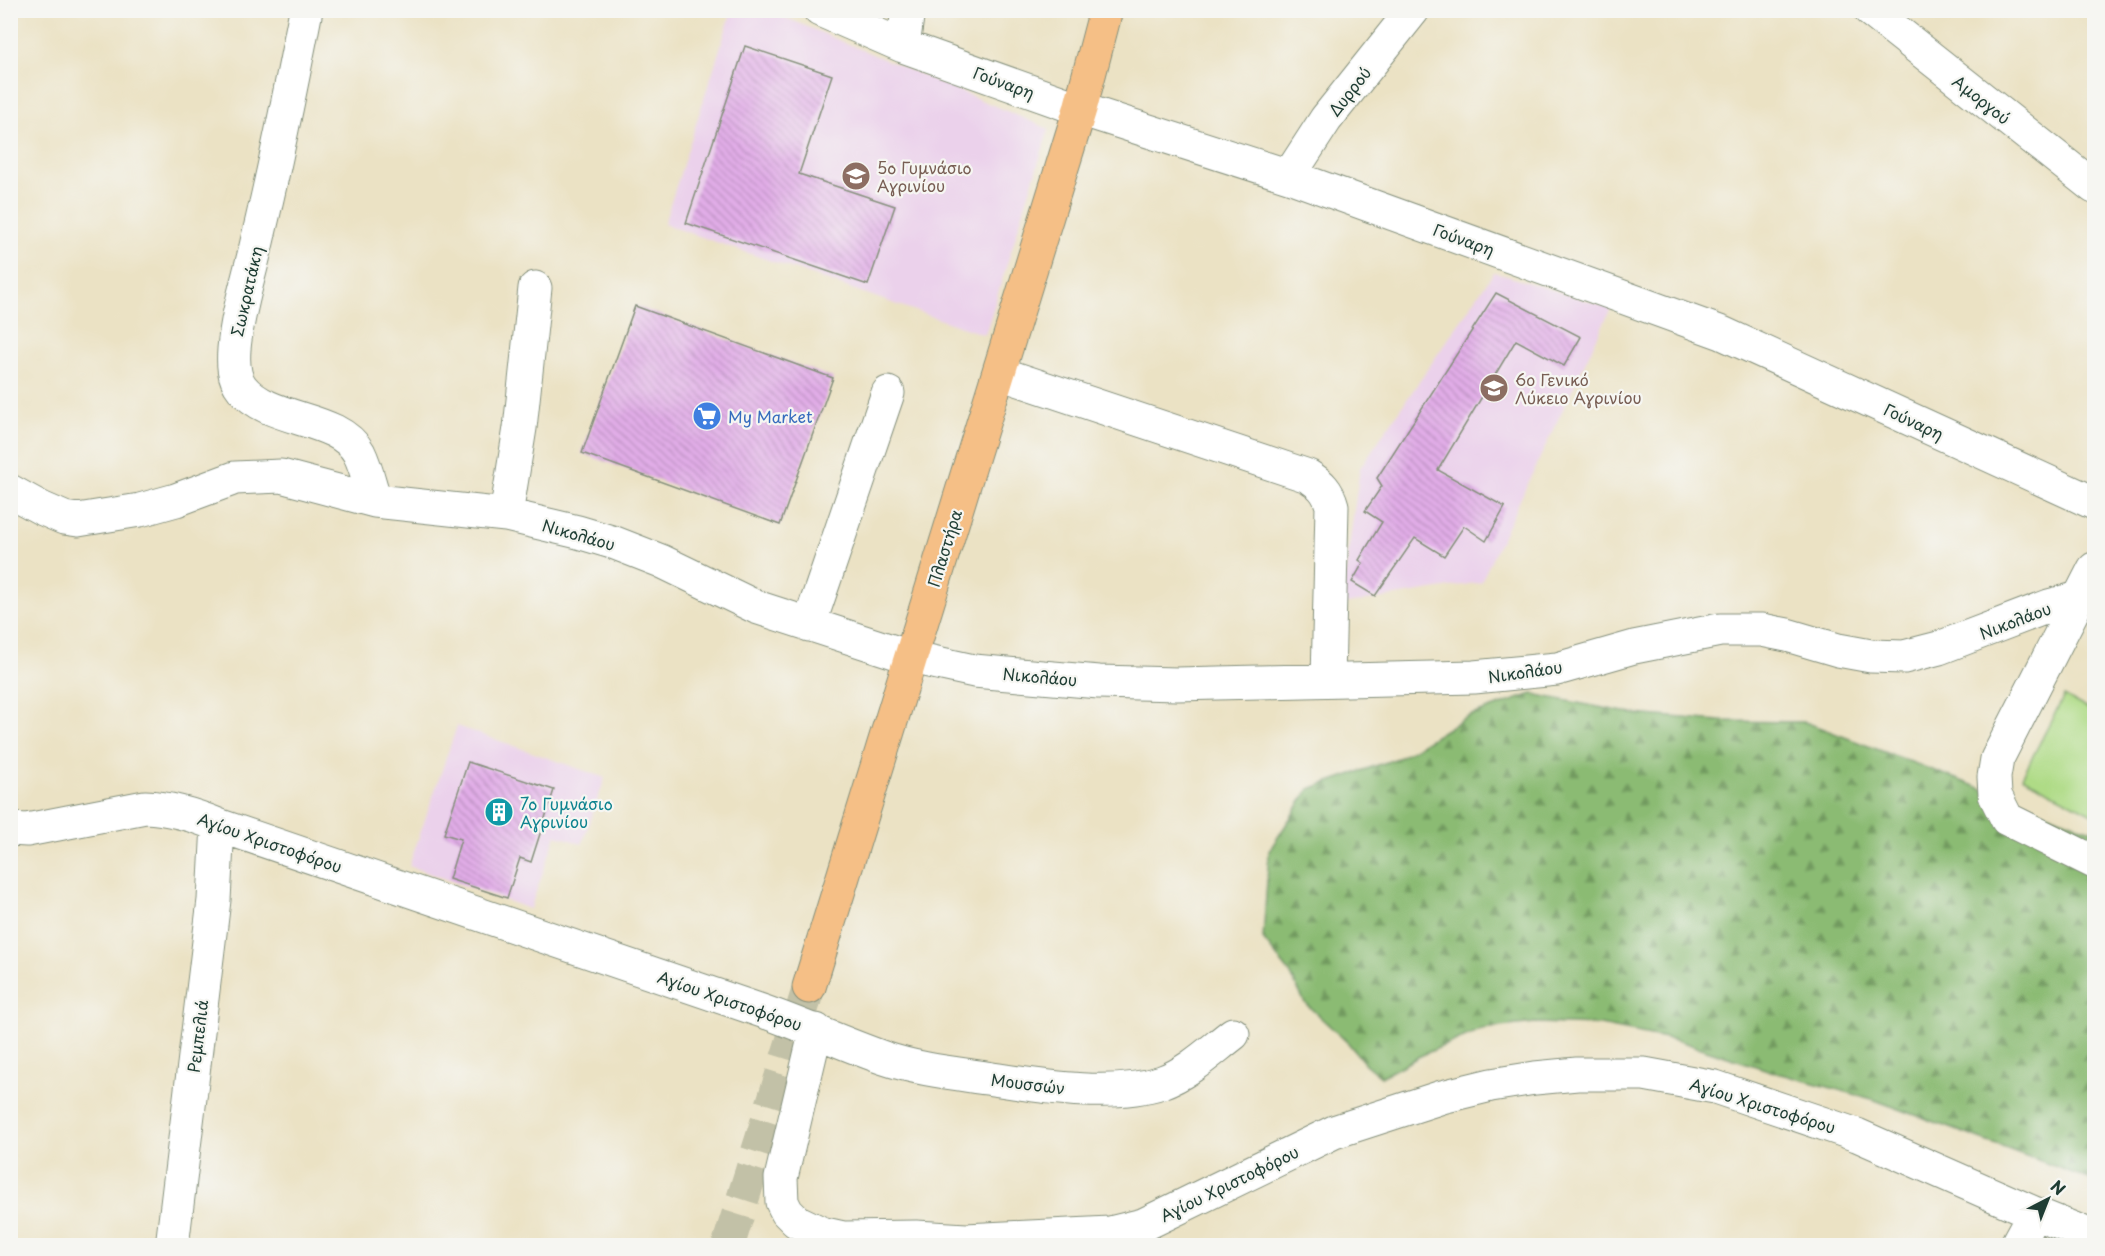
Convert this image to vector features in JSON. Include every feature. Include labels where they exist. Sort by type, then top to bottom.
[{"type":"main road","name":"Πλαστήρα","points":[[809,987],[1080,109],[1106,10]]},
{"type":"street","name":"Σωκρατάκη","points":[[306,10],[258,241],[237,329],[234,368],[243,390],[256,402],[271,410],[324,427],[354,447],[360,457],[375,501]]},
{"type":"street","name":"Γούναρη","points":[[820,10],[903,46],[1080,109],[1289,176],[1722,333],[2094,503]]},
{"type":"street","points":[[903,46],[908,10]]},
{"type":"street","name":"Δυρρού","points":[[1289,176],[1326,119],[1413,10]]},
{"type":"street","name":"Αμοργού","points":[[1870,10],[2094,186]]},
{"type":"street","points":[[506,515],[520,428],[535,288]]},
{"type":"street","points":[[999,373],[1308,476],[1319,483],[1328,493],[1332,506],[1328,680]]},
{"type":"street","points":[[809,625],[888,393]]},
{"type":"street","name":"Νικολάου","points":[[10,491],[64,518],[78,520],[140,510],[176,500],[235,478],[281,476],[375,501],[506,515],[615,543],[661,561],[756,607],[910,657],[974,671],[1099,682],[1177,684],[1474,677],[1557,669],[1634,647],[1720,630],[1762,630],[1838,650],[1870,656],[1904,657],[1939,648],[2090,586]]},
{"type":"street","points":[[2090,586],[1997,759],[1994,777],[1995,795],[2007,819],[2094,862]]},
{"type":"street","name":"Αγίου Χριστοφόρου","points":[[10,829],[27,830],[145,807],[195,816],[816,1030],[781,1178],[782,1202],[787,1212],[796,1221],[821,1233],[844,1238],[916,1238],[967,1243],[1110,1233],[1143,1225],[1335,1132],[1452,1094],[1491,1085],[1577,1074],[1644,1074],[1715,1087],[1857,1135],[2094,1237]]},
{"type":"street","name":"Ρεμπελιά","points":[[172,1245],[214,900],[218,825]]},
{"type":"street","name":"Μουσσών","points":[[816,1030],[884,1058],[921,1067],[1042,1086],[1117,1090],[1163,1082],[1184,1070],[1233,1034]]},
{"type":"street","points":[[2016,1245],[2034,1213]]},
{"type":"shaded area","name":"5ο Γυμνάσιο Αγρινίου","points":[[732,11],[770,11],[1049,129],[985,335],[664,224]]},
{"type":"shaded area","name":"6ο Γενικό Λύκειο Αγρινίου","points":[[1494,272],[1611,308],[1481,582],[1341,605],[1360,468]]},
{"type":"shaded area","points":[[457,726],[605,778],[582,844],[556,835],[530,909],[409,866]]},
{"type":"green space","points":[[1532,694],[1634,714],[1720,721],[1805,722],[2094,831],[2094,1181],[1872,1099],[1777,1073],[1676,1040],[1600,1025],[1535,1023],[1482,1029],[1420,1056],[1381,1077],[1365,1064],[1349,1044],[1305,1003],[1290,973],[1263,939],[1269,851],[1309,789],[1401,757],[1466,717]]},
{"type":"green space","points":[[2064,696],[2094,712],[2094,815],[2022,777]]},
{"type":"building","points":[[745,46],[832,75],[799,174],[895,206],[868,285],[686,223]]},
{"type":"building","points":[[1496,293],[1581,337],[1564,366],[1516,340],[1438,470],[1505,507],[1486,541],[1464,526],[1444,556],[1415,538],[1375,596],[1352,582],[1363,563],[1359,560],[1382,522],[1365,511],[1382,486],[1377,478]]},
{"type":"building","name":"My Market","points":[[635,306],[833,378],[780,525],[582,453]]},
{"type":"building","name":"7ο Γυμνάσιο Αγρινίου","points":[[468,762],[554,790],[531,862],[520,858],[507,898],[449,879],[461,839],[444,834]]},
{"type":"tunnel","points":[[728,1246],[809,987]]},
{"type":"place","name":"5ο Γυμνάσιο Αγρινίου","points":[[856,176]]},
{"type":"place","name":"6ο Γενικό Λύκειο Αγρινίου","points":[[1494,388]]},
{"type":"place","name":"My Market","points":[[707,416]]},
{"type":"place","name":"7ο Γυμνάσιο Αγρινίου","points":[[499,812]]}]
